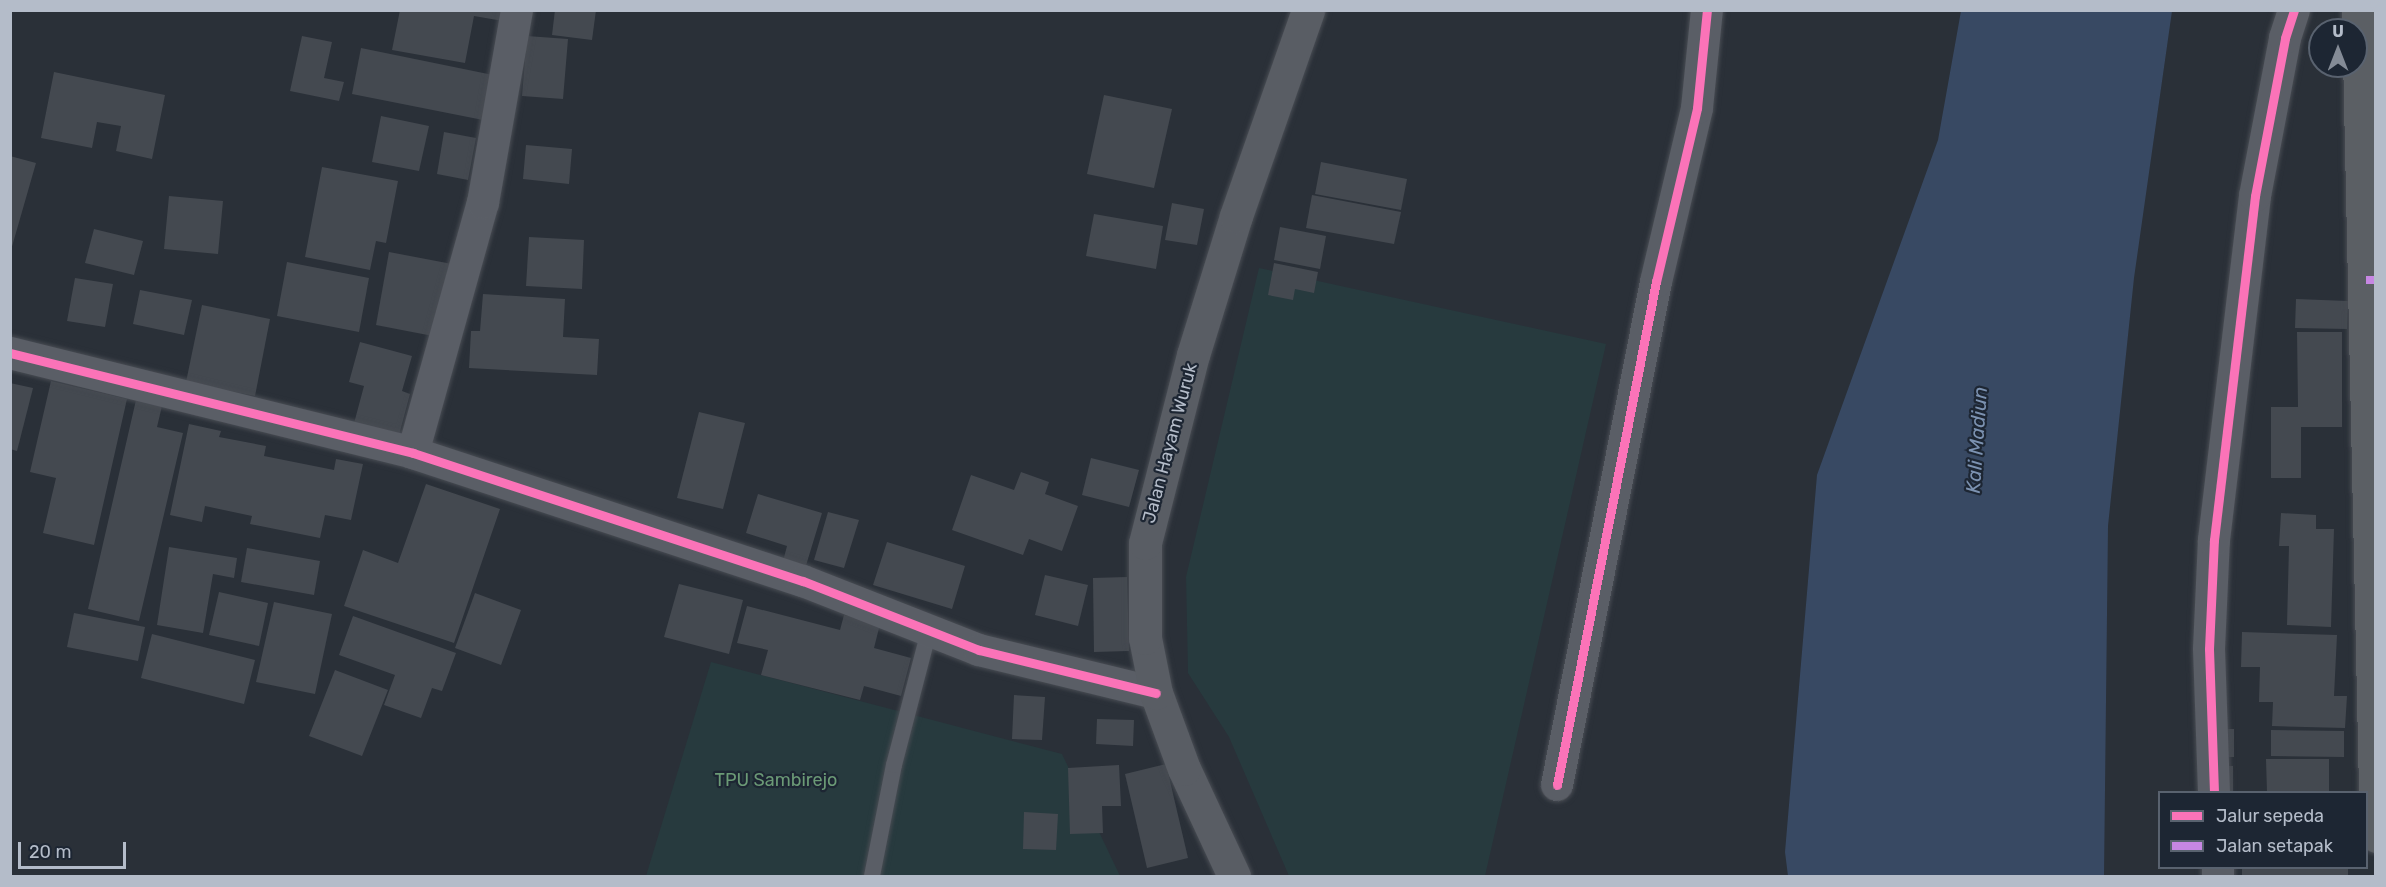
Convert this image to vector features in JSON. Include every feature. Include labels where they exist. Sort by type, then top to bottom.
[{"type":"highway","points":[[2365,78],[2371,280],[2376,836]]},
{"type":"main road","name":"Jalan Hayam Wuruk","points":[[1234,876],[1184,770],[1156,693],[1145,639],[1145,543],[1154,497],[1236,216],[1308,10]]},
{"type":"street","points":[[412,453],[483,203],[517,10]]},
{"type":"street","points":[[1557,785],[1656,282],[1697,108],[1707,10]]},
{"type":"street","points":[[2214,791],[2209,649],[2214,540],[2255,195],[2285,38],[2294,10]]},
{"type":"street","points":[[10,353],[412,453],[803,581],[979,650],[1156,693]]},
{"type":"lane","points":[[872,876],[894,765],[929,631]]},
{"type":"green space","points":[[1259,268],[1606,344],[1485,876],[1289,876],[1229,737],[1188,673],[1186,577]]},
{"type":"green space","name":"TPU Sambirejo","points":[[711,662],[1062,754],[1120,876],[646,876]]},
{"type":"water","name":"Kali Madiun","points":[[1961,11],[2172,11],[2134,278],[2108,526],[2104,876],[1788,876],[1785,852],[1817,475],[1938,140]]},
{"type":"building","points":[[400,10],[505,10],[503,21],[474,16],[465,63],[392,50]]},
{"type":"building","points":[[555,10],[596,10],[592,40],[552,35]]},
{"type":"building","points":[[302,36],[332,42],[324,78],[344,82],[339,101],[290,91]]},
{"type":"building","points":[[527,36],[568,39],[563,99],[522,96]]},
{"type":"building","points":[[361,48],[493,75],[483,120],[352,94]]},
{"type":"building","points":[[54,72],[165,95],[152,159],[116,151],[121,126],[97,122],[92,148],[41,138]]},
{"type":"building","points":[[1104,95],[1172,109],[1154,188],[1087,174]]},
{"type":"building","points":[[381,116],[429,126],[419,171],[372,162]]},
{"type":"building","points":[[444,132],[476,138],[468,180],[437,174]]},
{"type":"building","points":[[526,145],[572,149],[569,184],[523,179]]},
{"type":"building","points":[[10,156],[36,163],[11,250],[10,250]]},
{"type":"building","points":[[1321,162],[1407,179],[1401,210],[1315,194]]},
{"type":"building","points":[[322,167],[398,181],[386,243],[376,241],[370,270],[305,257]]},
{"type":"building","points":[[1312,195],[1401,212],[1394,244],[1306,228]]},
{"type":"building","points":[[169,196],[223,201],[218,254],[164,249]]},
{"type":"building","points":[[1172,203],[1204,209],[1197,245],[1165,240]]},
{"type":"building","points":[[1094,214],[1163,226],[1156,269],[1086,256]]},
{"type":"building","points":[[1280,227],[1326,236],[1320,269],[1274,260]]},
{"type":"building","points":[[94,229],[143,241],[134,275],[85,263]]},
{"type":"building","points":[[529,237],[584,240],[582,289],[526,286]]},
{"type":"building","points":[[389,252],[452,264],[438,337],[376,325]]},
{"type":"building","points":[[287,262],[369,278],[359,332],[277,316]]},
{"type":"building","points":[[1274,263],[1318,272],[1314,293],[1295,289],[1293,300],[1268,295]]},
{"type":"building","points":[[75,278],[113,284],[105,327],[67,321]]},
{"type":"building","points":[[140,290],[192,300],[184,335],[133,324]]},
{"type":"building","points":[[483,294],[565,299],[563,337],[599,339],[597,375],[469,368],[471,331],[480,331]]},
{"type":"building","points":[[2296,299],[2348,301],[2347,329],[2295,328]]},
{"type":"building","points":[[202,305],[270,319],[255,396],[186,382]]},
{"type":"building","points":[[2297,332],[2342,332],[2342,427],[2301,427],[2301,478],[2271,478],[2271,407],[2298,407]]},
{"type":"building","points":[[360,342],[412,356],[402,391],[410,394],[398,439],[353,427],[364,386],[349,382]]},
{"type":"building","points":[[51,381],[127,399],[94,545],[43,533],[56,478],[30,472]]},
{"type":"building","points":[[10,383],[33,388],[17,451],[10,449]]},
{"type":"building","points":[[136,400],[162,406],[157,427],[183,433],[139,621],[88,609]]},
{"type":"building","points":[[699,412],[745,423],[723,509],[677,498]]},
{"type":"building","points":[[189,424],[221,431],[219,437],[266,446],[264,456],[334,470],[336,459],[363,464],[351,520],[325,515],[320,538],[250,524],[252,516],[205,506],[202,522],[170,515]]},
{"type":"building","points":[[1091,458],[1139,470],[1129,507],[1082,495]]},
{"type":"building","points":[[1021,472],[1049,482],[1045,494],[1078,506],[1062,551],[1029,539],[1023,555],[952,530],[971,475],[1014,490]]},
{"type":"building","points":[[426,484],[500,509],[454,643],[344,606],[363,550],[398,563]]},
{"type":"building","points":[[758,494],[822,513],[804,572],[782,565],[787,546],[746,533]]},
{"type":"building","points":[[828,512],[859,520],[844,568],[814,560]]},
{"type":"building","points":[[2281,513],[2316,515],[2316,529],[2334,529],[2331,627],[2287,625],[2289,546],[2279,546]]},
{"type":"building","points":[[887,542],[965,566],[952,609],[873,585]]},
{"type":"building","points":[[169,547],[237,558],[234,578],[213,574],[203,633],[157,625]]},
{"type":"building","points":[[247,548],[320,561],[314,595],[241,582]]},
{"type":"building","points":[[1045,575],[1088,585],[1078,626],[1035,615]]},
{"type":"building","points":[[1127,577],[1129,651],[1094,652],[1093,578]]},
{"type":"building","points":[[679,584],[743,600],[729,654],[664,637]]},
{"type":"building","points":[[219,592],[268,603],[259,646],[209,635]]},
{"type":"building","points":[[475,593],[521,610],[501,665],[455,648]]},
{"type":"building","points":[[274,602],[332,614],[315,694],[256,682]]},
{"type":"building","points":[[747,606],[840,630],[844,615],[880,624],[874,648],[911,658],[901,696],[864,686],[860,700],[761,675],[768,650],[737,643]]},
{"type":"building","points":[[74,613],[145,627],[138,661],[67,647]]},
{"type":"building","points":[[353,616],[456,653],[442,691],[432,688],[421,718],[384,705],[395,675],[339,655]]},
{"type":"building","points":[[2242,632],[2337,635],[2334,696],[2347,696],[2345,728],[2272,726],[2273,702],[2259,702],[2260,667],[2241,667]]},
{"type":"building","points":[[152,634],[255,660],[244,704],[141,678]]},
{"type":"building","points":[[335,670],[388,690],[362,756],[309,736]]},
{"type":"building","points":[[1014,695],[1045,697],[1042,740],[1012,739]]},
{"type":"building","points":[[1097,719],[1134,720],[1133,746],[1096,744]]},
{"type":"building","points":[[2218,729],[2234,729],[2234,757],[2218,757]]},
{"type":"building","points":[[2271,730],[2344,731],[2344,757],[2271,756]]},
{"type":"building","points":[[2266,759],[2329,759],[2329,791],[2267,791]]},
{"type":"building","points":[[1166,764],[1188,858],[1147,868],[1125,774]]},
{"type":"building","points":[[1119,765],[1121,806],[1102,806],[1103,833],[1070,834],[1068,768]]},
{"type":"building","points":[[2216,766],[2233,766],[2233,791],[2216,791]]},
{"type":"building","points":[[1024,812],[1058,814],[1056,850],[1023,849]]},
{"type":"building","points":[[2242,869],[2348,869],[2348,876],[2242,876]]},
{"type":"marked path","points":[[2366,280],[2376,280]]},
{"type":"cycle path","points":[[1557,785],[1656,282],[1697,108],[1707,10]]},
{"type":"cycle path","points":[[2214,791],[2209,649],[2214,540],[2255,196],[2285,38],[2294,10]]},
{"type":"cycle path","points":[[10,353],[413,453],[803,581],[979,650],[1156,693]]}]
